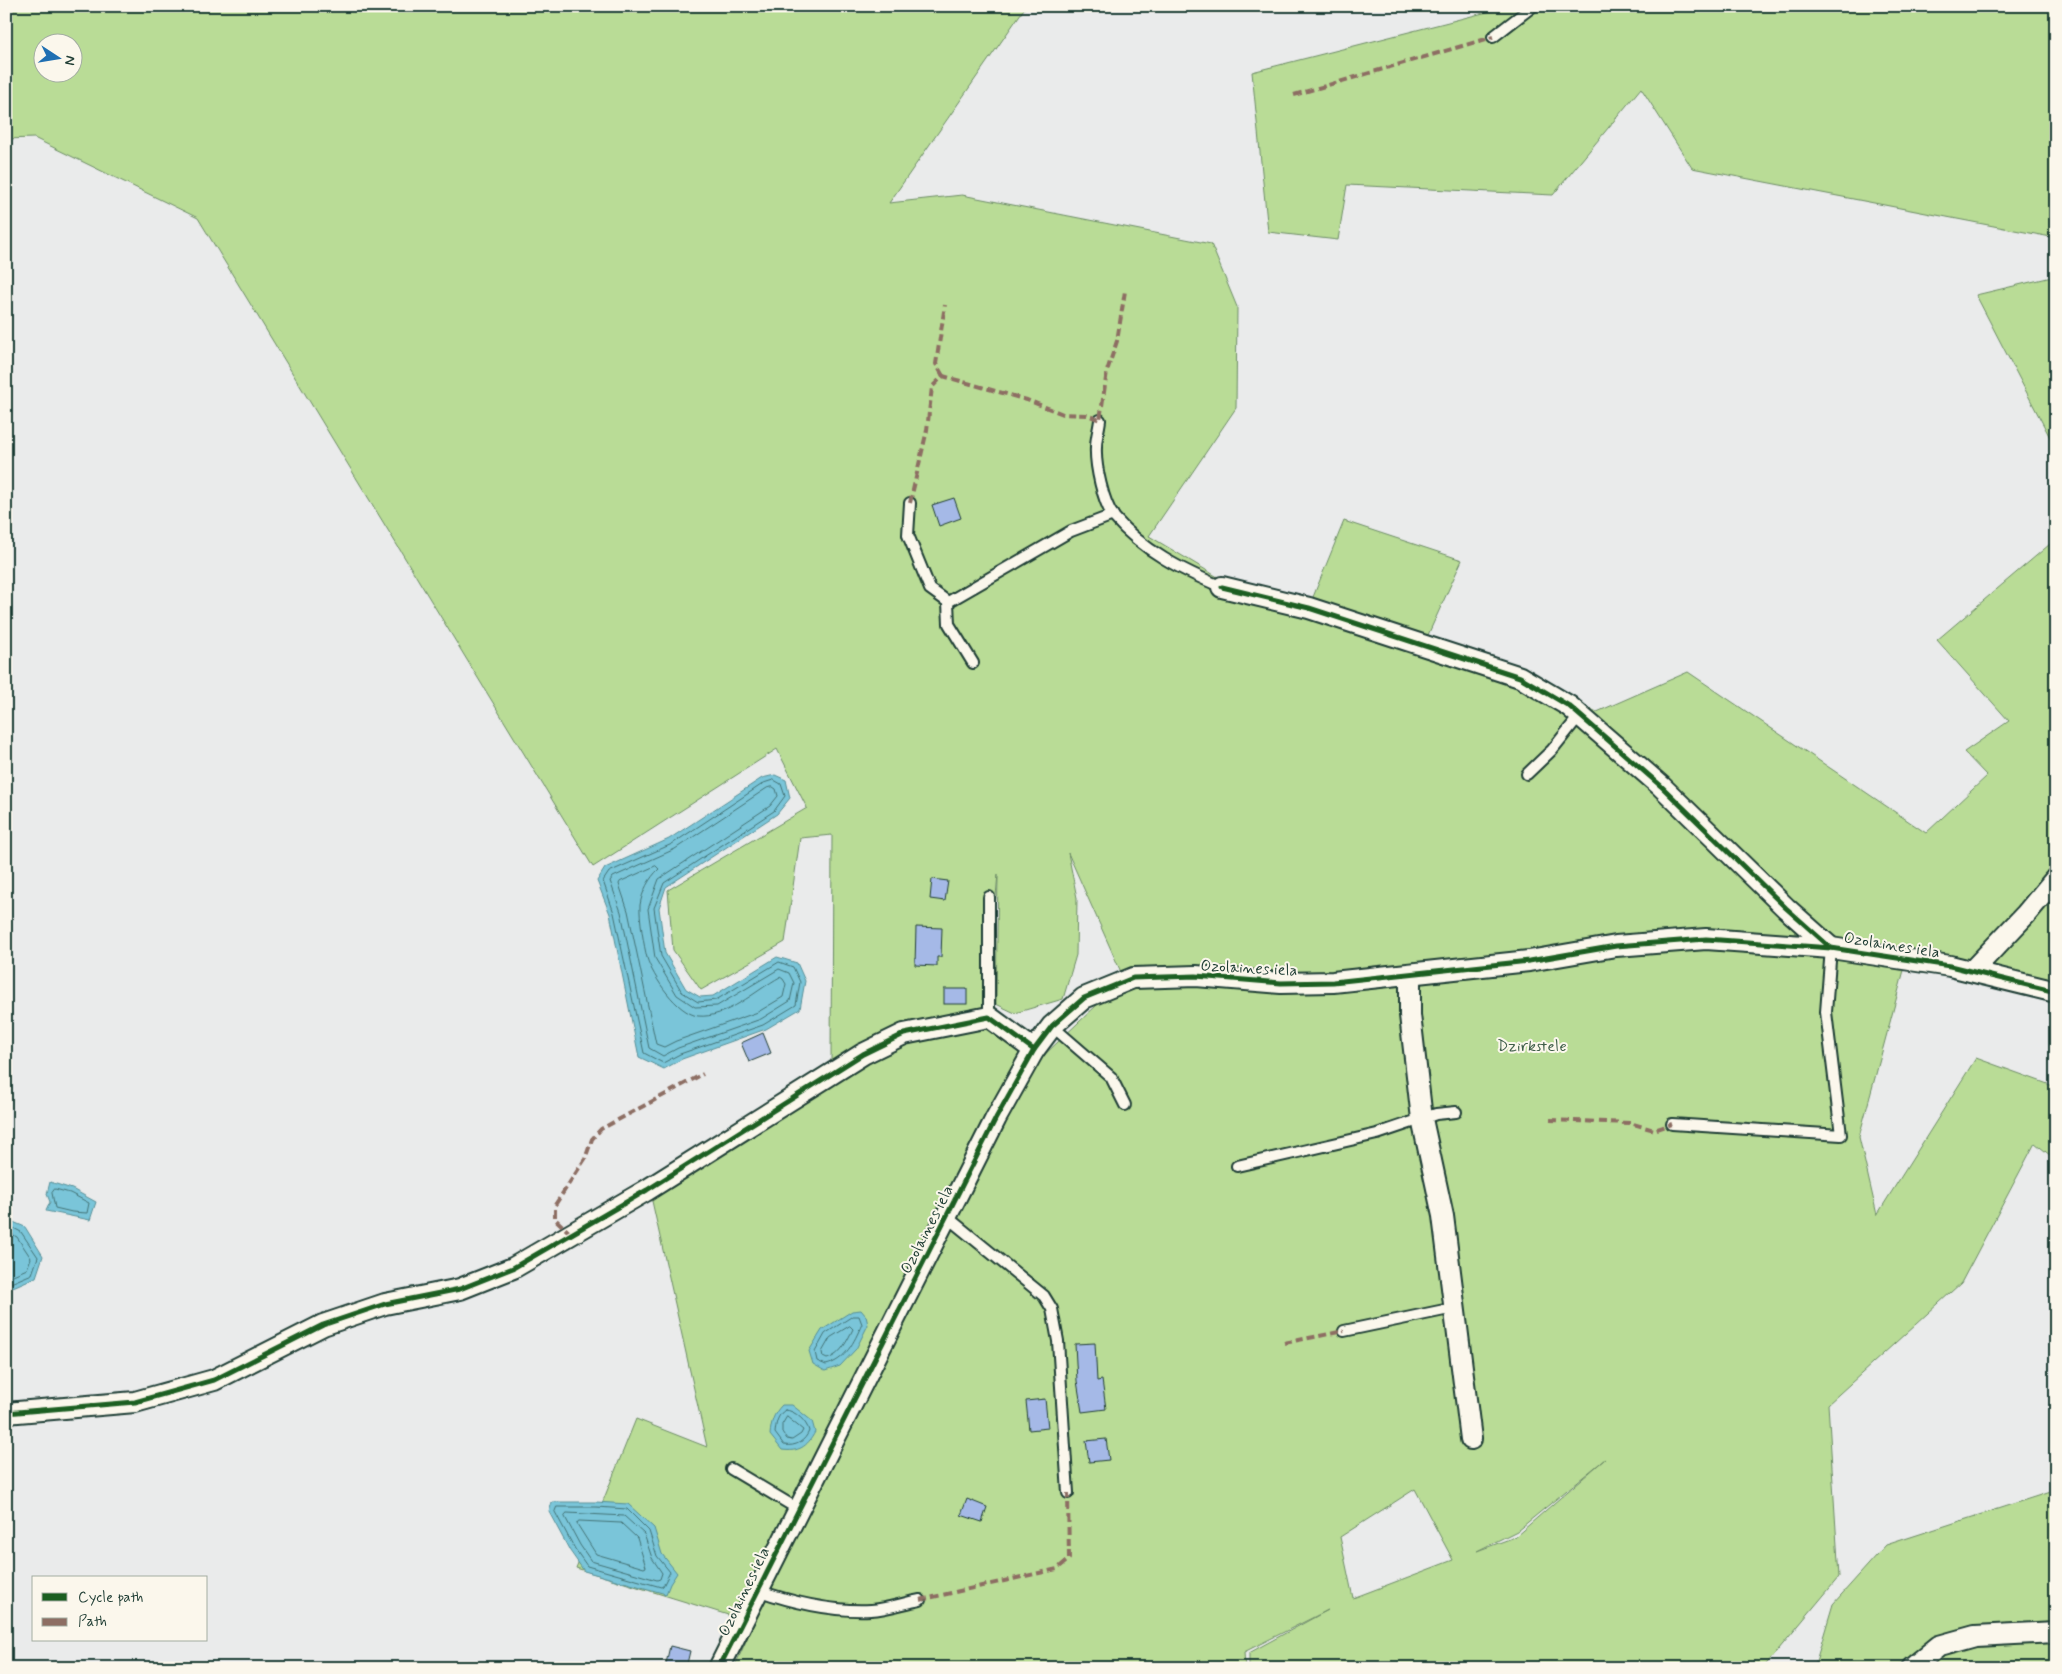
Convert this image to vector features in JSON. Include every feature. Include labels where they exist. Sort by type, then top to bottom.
[{"type":"street","points":[[1222,587],[1309,608],[1520,677],[1569,706],[1662,786],[1786,908],[1831,948]]},
{"type":"street","points":[[1972,971],[2026,914],[2056,878]]},
{"type":"street","name":"Ozolaines iela","points":[[719,1668],[996,1118],[1034,1050],[1052,1026],[1084,998],[1133,978],[1196,976],[1281,983],[1333,982],[1529,961],[1616,946],[1706,940],[1831,948],[1950,966],[2056,992]]},
{"type":"street","points":[[1410,974],[1410,1015],[1422,1119],[1443,1216],[1471,1439]]},
{"type":"street","points":[[6,1413],[135,1402],[214,1380],[324,1325],[385,1304],[460,1289],[514,1268],[647,1190],[863,1054],[904,1034],[989,1017],[1034,1050]]},
{"type":"street","points":[[1912,1668],[1938,1646],[1976,1636],[2056,1632]]},
{"type":"lane","points":[[1493,38],[1532,6]]},
{"type":"lane","points":[[1100,420],[1096,447],[1099,480],[1113,515],[1153,553],[1182,570],[1222,587]]},
{"type":"lane","points":[[910,503],[908,535],[930,589],[948,602]]},
{"type":"lane","points":[[948,602],[1071,531],[1113,515]]},
{"type":"lane","points":[[948,602],[949,624],[973,663]]},
{"type":"lane","points":[[1527,774],[1552,750],[1580,716]]},
{"type":"lane","points":[[989,897],[989,1017]]},
{"type":"lane","points":[[1672,1124],[1841,1135],[1826,1012],[1831,948]]},
{"type":"lane","points":[[1052,1026],[1111,1077],[1125,1105]]},
{"type":"lane","points":[[1237,1166],[1377,1134],[1436,1114],[1456,1112]]},
{"type":"lane","points":[[947,1216],[1044,1296],[1052,1310],[1058,1341],[1068,1493]]},
{"type":"lane","points":[[1344,1331],[1454,1308]]},
{"type":"lane","points":[[731,1469],[798,1509]]},
{"type":"lane","points":[[757,1590],[794,1603],[834,1610],[872,1610],[920,1600]]},
{"type":"green space","name":"Dzirkstele","points":[[6,6],[1026,6],[889,203],[962,195],[1211,244],[1237,307],[1236,408],[1149,536],[1221,579],[1311,602],[1344,521],[1462,560],[1428,635],[1597,712],[1688,672],[1926,833],[1987,776],[1964,752],[2009,721],[1937,640],[2056,539],[2056,996],[1907,959],[1859,1137],[1877,1215],[1976,1058],[2056,1087],[2056,1160],[2035,1143],[1961,1283],[1828,1404],[1839,1577],[1763,1668],[1249,1668],[1249,1653],[1328,1610],[1244,1652],[1245,1668],[734,1668],[754,1623],[576,1568],[636,1419],[707,1447],[652,1201],[831,1065],[832,835],[800,838],[785,942],[701,990],[673,950],[668,890],[807,808],[777,749],[593,867],[198,218],[34,138],[6,139]],"holes":[[[1068,853],[1129,990],[1098,1004],[1040,1059],[985,1018],[998,874],[996,1004],[1015,1013],[1063,999],[1076,955],[1077,898]],[[1605,1459],[1515,1537],[1477,1551],[1517,1531]],[[1415,1489],[1453,1560],[1353,1598],[1340,1537]]]},
{"type":"green space","points":[[1511,6],[2056,6],[2056,238],[1692,168],[1641,88],[1553,195],[1347,185],[1338,240],[1268,232],[1252,72]]},
{"type":"green space","points":[[2056,276],[2056,449],[1976,295]]},
{"type":"green space","points":[[2056,1490],[2056,1668],[1814,1668],[1833,1604],[1886,1545]]},
{"type":"water","points":[[775,775],[786,780],[790,798],[777,814],[666,887],[659,908],[665,953],[686,989],[700,997],[713,996],[777,957],[797,963],[805,981],[800,1009],[766,1029],[682,1059],[664,1069],[639,1057],[610,914],[597,881],[605,868],[669,839],[762,778]]},
{"type":"water","points":[[50,1182],[72,1189],[96,1202],[90,1220],[46,1211],[50,1202],[47,1194]]},
{"type":"water","points":[[6,1219],[25,1227],[43,1256],[36,1277],[6,1290]]},
{"type":"water","points":[[861,1310],[866,1316],[868,1325],[856,1349],[840,1366],[825,1371],[813,1364],[809,1351],[822,1330],[852,1311]]},
{"type":"water","points":[[782,1405],[792,1405],[812,1421],[815,1432],[806,1445],[798,1449],[782,1450],[770,1435],[773,1419]]},
{"type":"water","points":[[552,1502],[628,1504],[654,1528],[662,1554],[677,1573],[666,1594],[584,1571],[570,1551],[549,1512]]},
{"type":"building","points":[[954,498],[961,518],[939,526],[932,505]]},
{"type":"building","points":[[932,879],[948,881],[945,901],[930,899]]},
{"type":"building","points":[[916,927],[942,928],[941,957],[937,957],[937,966],[915,965]]},
{"type":"building","points":[[944,989],[967,989],[967,1004],[944,1004]]},
{"type":"building","points":[[763,1033],[771,1053],[749,1062],[741,1043]]},
{"type":"building","points":[[1095,1343],[1097,1381],[1102,1380],[1106,1409],[1082,1412],[1077,1381],[1075,1344]]},
{"type":"building","points":[[1045,1399],[1048,1428],[1029,1430],[1026,1401]]},
{"type":"building","points":[[1106,1439],[1109,1460],[1089,1462],[1086,1441]]},
{"type":"building","points":[[967,1499],[987,1507],[982,1522],[961,1515]]},
{"type":"building","points":[[670,1646],[690,1651],[686,1668],[665,1668]]},
{"type":"marked path","points":[[1294,95],[1493,37]]},
{"type":"marked path","points":[[910,503],[927,430],[932,387],[943,376],[1027,400],[1063,414],[1087,415],[1100,420],[1107,371],[1117,341],[1125,291]]},
{"type":"marked path","points":[[943,376],[936,364],[945,305]]},
{"type":"marked path","points":[[571,1234],[555,1219],[555,1205],[585,1159],[592,1139],[601,1129],[703,1074]]},
{"type":"marked path","points":[[1550,1120],[1630,1123],[1654,1130],[1672,1124]]},
{"type":"marked path","points":[[1284,1343],[1344,1331]]},
{"type":"marked path","points":[[920,1600],[1057,1569],[1069,1559],[1068,1493]]},
{"type":"cycle path","points":[[1222,587],[1309,608],[1520,677],[1569,706],[1661,786],[1786,908],[1831,948]]},
{"type":"cycle path","points":[[719,1668],[996,1118],[1034,1050],[1052,1026],[1084,998],[1133,978],[1196,976],[1281,983],[1333,982],[1529,961],[1616,946],[1706,939],[1831,948],[1950,966],[2056,992]]},
{"type":"cycle path","points":[[6,1413],[135,1402],[214,1380],[323,1325],[385,1304],[460,1289],[513,1268],[647,1190],[863,1054],[904,1034],[989,1017],[1034,1050]]}]
